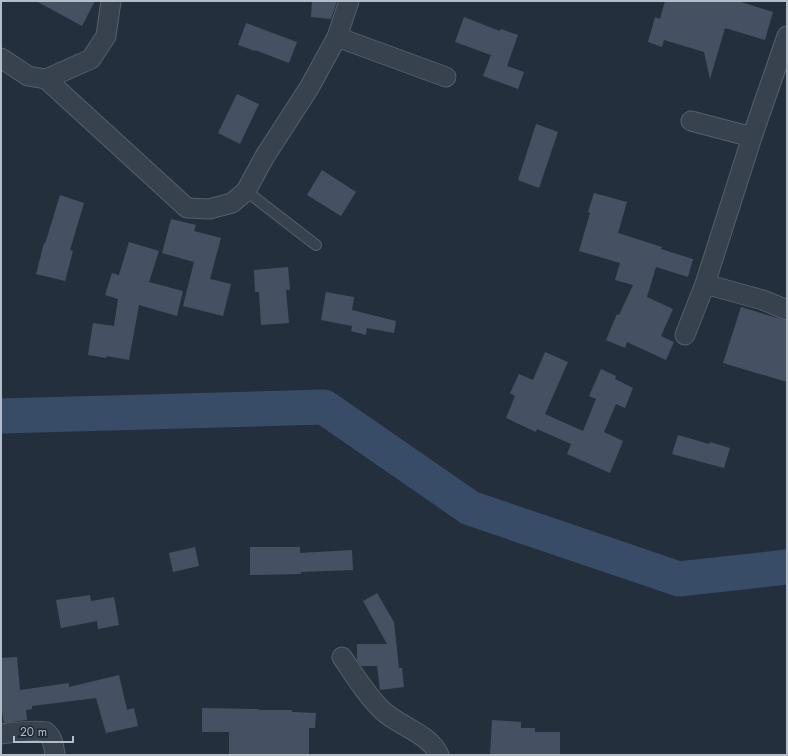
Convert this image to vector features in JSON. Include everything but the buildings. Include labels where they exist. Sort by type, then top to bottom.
[{"type":"street","points":[[46,79],[91,59],[106,36],[111,1]]},
{"type":"street","points":[[1,58],[28,76],[46,79],[187,208],[209,209],[232,202],[246,191],[265,156],[309,88],[337,37],[350,1]]},
{"type":"street","points":[[685,335],[705,284],[752,137],[787,36]]},
{"type":"street","points":[[337,37],[446,77]]},
{"type":"street","points":[[691,121],[752,137]]},
{"type":"street","points":[[705,284],[763,300],[787,310]]},
{"type":"street","points":[[342,657],[373,701],[385,713],[410,728],[432,745],[439,755]]},
{"type":"street","points":[[1,734],[43,731],[49,735],[52,740],[55,755]]},
{"type":"lane","points":[[246,191],[316,245]]},
{"type":"waterway","points":[[1,416],[324,407],[470,508],[679,579],[787,567]]}]
